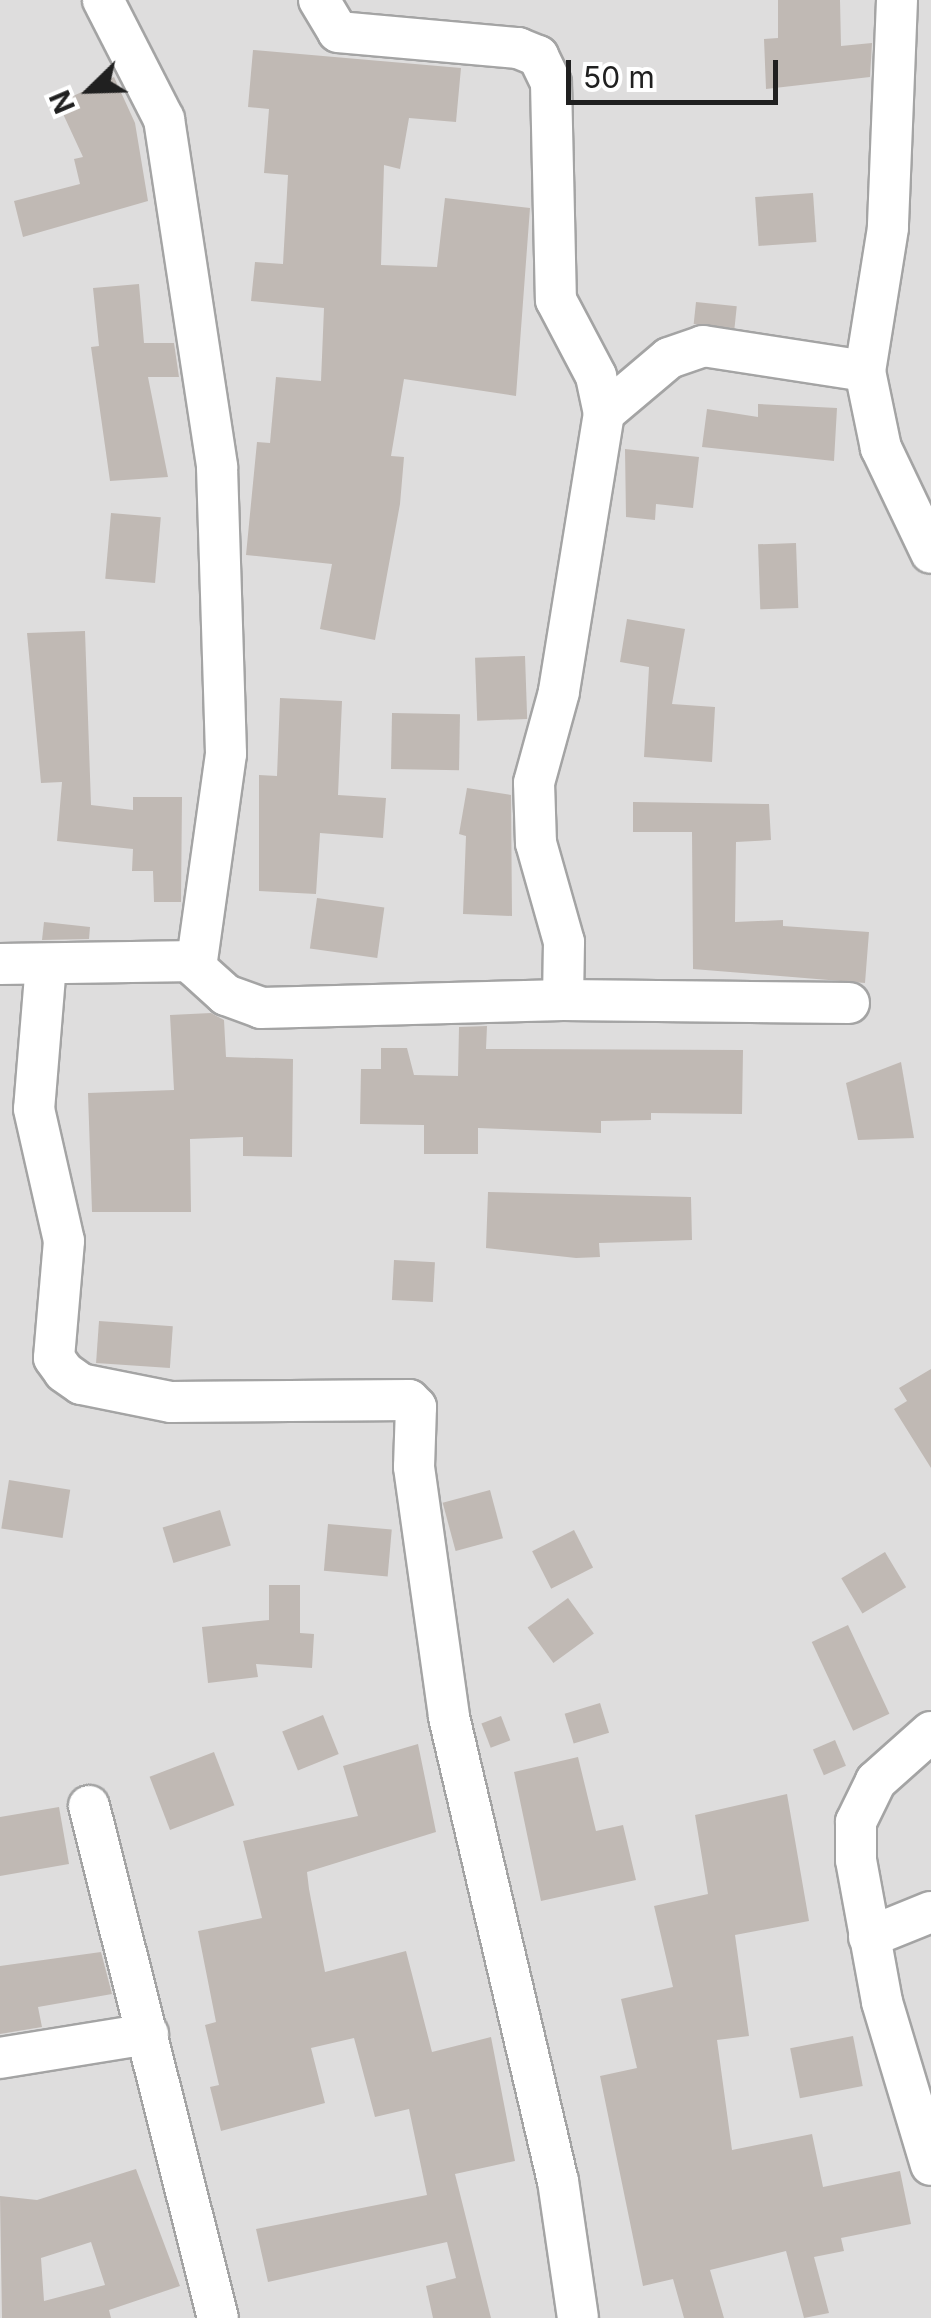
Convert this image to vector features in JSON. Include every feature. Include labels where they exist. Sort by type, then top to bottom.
[{"type":"street","points":[[104,0],[164,119],[217,466],[227,608],[226,754],[195,967],[226,996],[261,1008],[563,1000],[849,1003]]},
{"type":"street","points":[[319,0],[326,21],[354,37],[518,48],[545,65],[556,144],[556,300],[596,376],[604,413],[558,692],[534,783],[536,842],[564,942],[563,1000]]},
{"type":"street","points":[[897,0],[888,228],[865,371],[881,448],[931,553]]},
{"type":"street","points":[[604,413],[669,358],[704,346],[865,371]]},
{"type":"street","points":[[0,964],[198,961]]},
{"type":"street","points":[[46,964],[34,1109],[64,1241],[54,1358],[64,1372],[82,1384],[171,1402],[408,1400],[416,1407],[414,1467],[449,1717],[558,2181],[578,2318]]},
{"type":"street","points":[[931,1732],[876,1781],[856,1822],[869,1938],[931,2166]]},
{"type":"street","points":[[89,1806],[218,2318]]},
{"type":"street","points":[[869,1938],[931,1912]]},
{"type":"street","points":[[0,2058],[148,2034]]},
{"type":"shaded area","points":[[0,0],[931,0],[931,2318],[0,2318]]},
{"type":"building","points":[[778,0],[840,0],[841,46],[872,43],[870,77],[766,89],[764,39],[778,38]]},
{"type":"building","points":[[253,50],[461,68],[456,122],[409,118],[400,169],[384,165],[381,265],[437,267],[445,198],[530,208],[516,396],[404,379],[391,456],[404,457],[400,504],[375,640],[320,629],[332,564],[246,555],[257,442],[270,443],[276,377],[321,381],[324,308],[251,301],[255,262],[283,264],[288,175],[264,173],[269,109],[248,107]]},
{"type":"building","points":[[114,77],[135,123],[148,201],[23,237],[14,201],[80,184],[74,159],[83,157],[58,103]]},
{"type":"building","points":[[813,193],[816,242],[759,246],[755,197]]},
{"type":"building","points":[[139,284],[144,343],[174,343],[179,377],[148,377],[168,477],[110,481],[91,347],[99,346],[93,288]]},
{"type":"building","points":[[696,302],[737,306],[734,328],[694,324]]},
{"type":"building","points":[[758,404],[837,408],[834,461],[702,447],[707,409],[758,417]]},
{"type":"building","points":[[625,449],[699,457],[693,508],[656,504],[655,520],[626,517]]},
{"type":"building","points":[[111,513],[161,517],[155,583],[105,579]]},
{"type":"building","points":[[796,543],[798,608],[760,609],[758,544]]},
{"type":"building","points":[[627,619],[685,629],[672,704],[715,707],[712,762],[644,757],[649,667],[620,662]]},
{"type":"building","points":[[85,631],[91,805],[133,810],[133,797],[182,797],[181,902],[154,902],[153,871],[132,871],[133,849],[57,841],[62,782],[41,783],[27,633]]},
{"type":"building","points":[[525,656],[527,719],[477,721],[475,658]]},
{"type":"building","points":[[280,698],[342,701],[338,795],[386,798],[383,838],[320,833],[316,894],[259,891],[259,775],[277,776]]},
{"type":"building","points":[[392,713],[460,714],[459,770],[391,769]]},
{"type":"building","points":[[467,788],[511,795],[512,916],[463,914],[466,836],[459,834]]},
{"type":"building","points":[[633,802],[769,804],[771,840],[736,842],[735,922],[783,920],[783,926],[869,932],[865,983],[693,969],[692,832],[633,832]]},
{"type":"building","points":[[317,898],[384,907],[377,958],[310,949]]},
{"type":"building","points":[[44,922],[90,927],[89,939],[42,940]]},
{"type":"building","points":[[211,1013],[224,1020],[226,1057],[293,1059],[292,1157],[243,1156],[243,1137],[190,1139],[191,1212],[92,1212],[88,1093],[174,1090],[170,1015]]},
{"type":"building","points":[[487,1026],[486,1049],[743,1050],[742,1114],[651,1113],[651,1120],[601,1121],[601,1133],[478,1128],[478,1154],[424,1154],[424,1125],[360,1124],[361,1069],[381,1069],[381,1048],[407,1048],[414,1075],[458,1076],[459,1027]]},
{"type":"building","points":[[901,1062],[914,1138],[858,1140],[846,1083]]},
{"type":"building","points":[[488,1192],[691,1197],[692,1240],[599,1243],[600,1257],[576,1258],[486,1248]]},
{"type":"building","points":[[394,1260],[435,1262],[433,1302],[392,1300]]},
{"type":"building","points":[[99,1321],[173,1326],[170,1368],[96,1363]]},
{"type":"building","points":[[931,1369],[931,1468],[894,1409],[907,1401],[899,1388]]},
{"type":"building","points":[[9,1480],[70,1490],[63,1538],[1,1528]]},
{"type":"building","points":[[490,1490],[503,1538],[456,1551],[443,1503]]},
{"type":"building","points":[[220,1510],[231,1545],[173,1563],[163,1528]]},
{"type":"building","points":[[328,1524],[392,1530],[388,1576],[324,1571]]},
{"type":"building","points":[[574,1530],[593,1567],[551,1589],[532,1551]]},
{"type":"building","points":[[885,1552],[906,1587],[862,1613],[841,1578]]},
{"type":"building","points":[[269,1585],[300,1585],[300,1633],[314,1634],[312,1668],[256,1664],[258,1677],[208,1683],[202,1627],[269,1620]]},
{"type":"building","points":[[568,1598],[594,1634],[553,1663],[528,1627]]},
{"type":"building","points":[[848,1625],[889,1714],[853,1731],[812,1642]]},
{"type":"building","points":[[600,1703],[609,1733],[574,1743],[565,1714]]},
{"type":"building","points":[[323,1715],[339,1754],[298,1770],[282,1731]]},
{"type":"building","points":[[501,1716],[510,1740],[491,1748],[481,1724]]},
{"type":"building","points":[[835,1740],[846,1766],[824,1775],[813,1749]]},
{"type":"building","points":[[418,1744],[436,1832],[307,1872],[309,1889],[325,1972],[406,1951],[432,2052],[491,2037],[515,2161],[455,2174],[491,2318],[433,2318],[426,2286],[456,2278],[447,2242],[268,2282],[256,2229],[427,2195],[409,2109],[375,2117],[354,2038],[311,2048],[325,2103],[221,2131],[210,2087],[219,2085],[205,2025],[216,2022],[198,1931],[262,1918],[243,1841],[358,1816],[343,1766]]},
{"type":"building","points":[[214,1752],[234,1805],[170,1830],[150,1777]]},
{"type":"building","points":[[578,1757],[596,1831],[623,1825],[636,1880],[541,1901],[514,1772]]},
{"type":"building","points":[[787,1794],[809,1921],[735,1935],[749,2036],[717,2040],[732,2150],[812,2134],[823,2187],[900,2171],[911,2224],[841,2238],[844,2251],[814,2257],[829,2313],[804,2318],[786,2251],[710,2270],[724,2318],[684,2318],[673,2279],[643,2286],[600,2076],[637,2068],[621,1999],[673,1987],[654,1906],[708,1894],[695,1815]]},
{"type":"building","points":[[59,1807],[69,1864],[0,1876],[0,1817]]},
{"type":"building","points":[[101,1952],[112,1994],[38,2007],[42,2027],[0,2034],[0,1966]]},
{"type":"building","points":[[853,2036],[863,2086],[800,2098],[790,2048]]},
{"type":"building","points":[[136,2169],[180,2286],[109,2310],[111,2318],[2,2318],[0,2196],[37,2200]],"holes":[[[91,2242],[105,2285],[44,2301],[41,2258]]]}]
